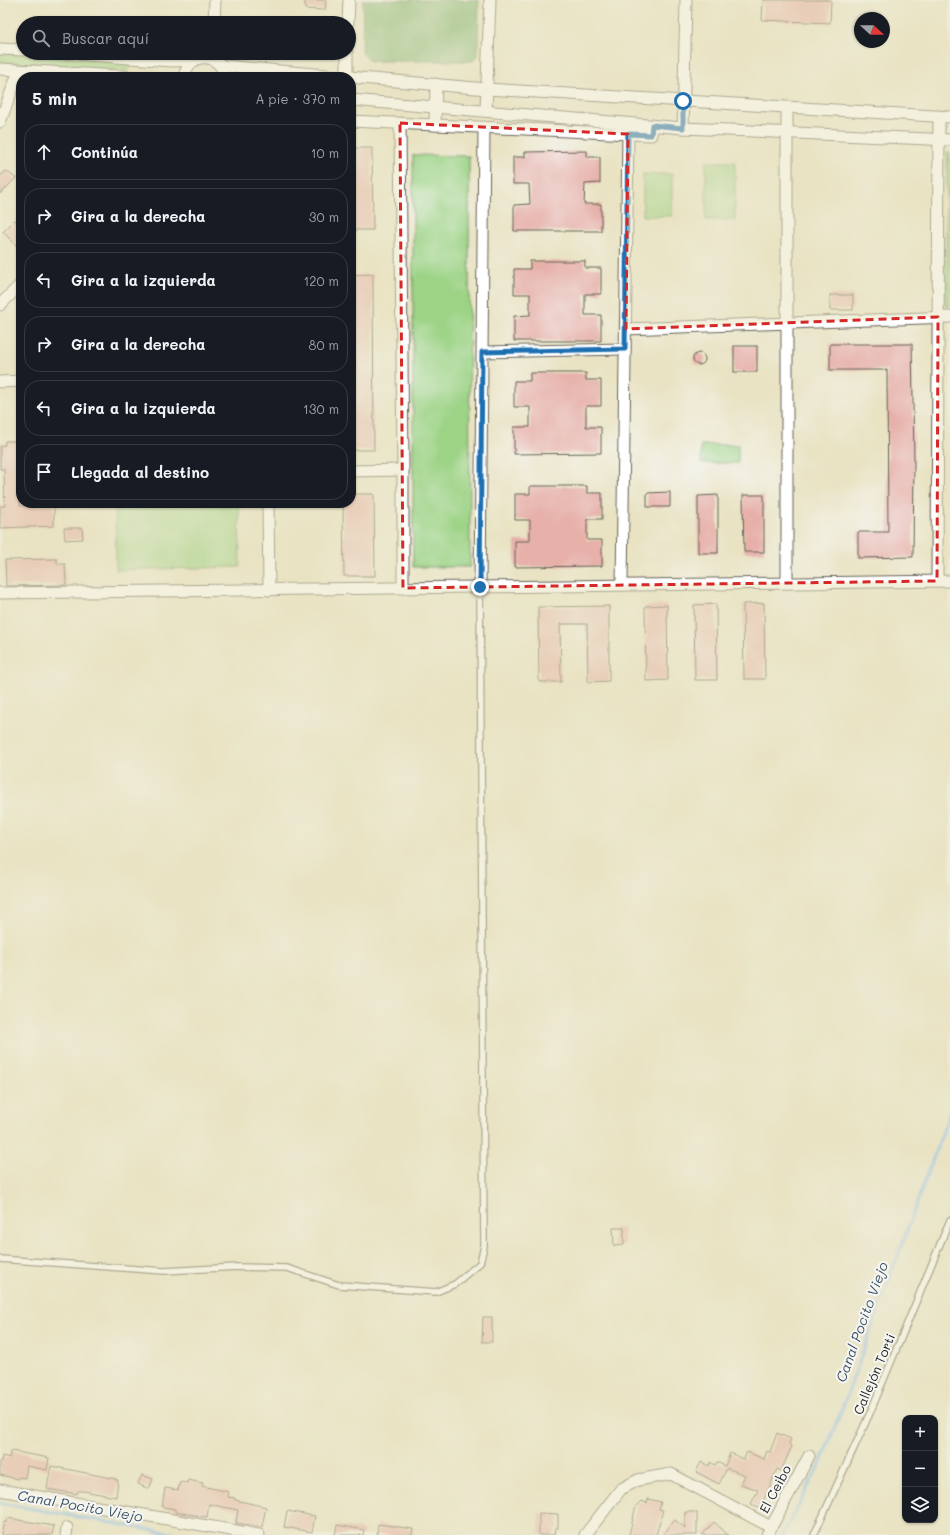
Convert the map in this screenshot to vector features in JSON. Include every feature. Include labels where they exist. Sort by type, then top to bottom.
[{"type":"street","points":[[214,0],[214,16]]},
{"type":"street","points":[[348,16],[349,0]]},
{"type":"street","points":[[486,111],[490,0]]},
{"type":"street","points":[[683,128],[686,0]]},
{"type":"street","points":[[0,49],[16,50]]},
{"type":"street","points":[[158,60],[194,60]]},
{"type":"street","points":[[185,72],[188,65],[194,60]]},
{"type":"street","points":[[217,60],[224,66],[291,72]]},
{"type":"street","points":[[217,60],[224,72]]},
{"type":"street","points":[[347,60],[347,72]]},
{"type":"street","points":[[0,69],[37,72]]},
{"type":"street","points":[[0,122],[16,77]]},
{"type":"street","points":[[356,78],[487,89],[950,117]]},
{"type":"street","points":[[435,125],[436,84]]},
{"type":"street","points":[[356,100],[683,128],[950,140]]},
{"type":"street","points":[[787,108],[787,583]]},
{"type":"street","points":[[937,581],[939,116]]},
{"type":"street","points":[[356,121],[651,135],[652,125]]},
{"type":"street","points":[[400,123],[403,588]]},
{"type":"street","points":[[480,587],[484,127]]},
{"type":"street","points":[[622,585],[628,134]]},
{"type":"street","points":[[0,305],[16,289]]},
{"type":"street","points":[[626,329],[950,317]]},
{"type":"street","points":[[482,352],[625,349]]},
{"type":"street","points":[[0,382],[16,381]]},
{"type":"street","points":[[356,471],[403,470]]},
{"type":"street","points":[[268,508],[269,590]]},
{"type":"street","points":[[0,593],[950,581]]},
{"type":"street","name":"El Ceibo","points":[[769,1531],[809,1456]]},
{"type":"street","points":[[585,1535],[621,1489],[638,1480],[671,1474],[769,1531]]},
{"type":"street","points":[[0,1490],[259,1535]]},
{"type":"lane","points":[[0,1259],[164,1271],[238,1267],[287,1268],[338,1285],[436,1292],[455,1284],[480,1263],[484,1246],[480,587]]},
{"type":"lane","name":"Callejón Torti","points":[[814,1535],[870,1413],[950,1220]]},
{"type":"highlighted area","points":[[400,123],[628,134],[626,329],[938,317],[937,581],[403,588]]},
{"type":"green space","points":[[363,0],[479,0],[478,56],[473,61],[370,61],[362,53]]},
{"type":"green space","points":[[0,53],[16,54],[16,60],[99,60],[127,62],[131,67],[126,71],[0,62]]},
{"type":"green space","points":[[947,152],[950,152],[950,306],[945,306]]},
{"type":"green space","points":[[413,155],[469,156],[470,567],[413,567]]},
{"type":"green space","points":[[706,162],[735,162],[735,220],[706,220]]},
{"type":"green space","points":[[643,174],[672,174],[672,216],[643,216]]},
{"type":"green space","points":[[701,445],[738,445],[738,463],[701,463]]},
{"type":"green space","points":[[115,508],[239,508],[240,567],[116,570]]},
{"type":"building","points":[[305,0],[326,0],[325,10],[305,9]]},
{"type":"building","points":[[763,0],[831,0],[830,23],[762,20]]},
{"type":"building","points":[[356,148],[372,148],[373,230],[356,230]]},
{"type":"building","points":[[587,151],[587,157],[600,157],[600,183],[585,184],[584,204],[601,204],[601,231],[514,231],[514,205],[530,204],[529,184],[513,184],[513,157],[525,157],[525,152]]},
{"type":"building","points":[[6,171],[16,178],[0,194],[0,176]]},
{"type":"building","points":[[15,220],[16,221],[16,245],[3,232]]},
{"type":"building","points":[[530,261],[585,261],[585,268],[601,268],[601,294],[585,294],[585,315],[601,315],[601,341],[514,341],[514,316],[530,315],[530,294],[514,294],[514,269],[530,269]]},
{"type":"building","points":[[373,274],[374,450],[356,450],[356,275]]},
{"type":"building","points":[[830,295],[853,295],[853,310],[830,310]]},
{"type":"building","points":[[830,344],[912,344],[914,460],[913,557],[858,558],[858,532],[888,532],[887,370],[830,370]]},
{"type":"building","points":[[734,346],[757,346],[757,372],[734,372]]},
{"type":"building","points":[[697,353],[701,353],[705,359],[701,365],[697,365],[693,361],[693,357]]},
{"type":"building","points":[[530,373],[586,373],[586,380],[601,380],[601,406],[586,406],[586,427],[601,427],[601,453],[514,454],[514,427],[530,427],[530,407],[514,407],[514,381],[530,381]]},
{"type":"building","points":[[5,441],[16,441],[16,508],[54,508],[54,526],[0,528],[0,506],[5,506],[4,469],[0,469],[0,446],[5,445]]},
{"type":"building","points":[[530,486],[587,486],[587,493],[602,493],[602,519],[587,519],[587,540],[602,540],[602,566],[515,567],[515,541],[530,541],[530,520],[515,520],[515,494],[530,494]]},
{"type":"building","points":[[670,492],[670,507],[647,507],[647,493]]},
{"type":"building","points":[[356,494],[374,494],[375,576],[344,576],[343,508],[356,508]]},
{"type":"building","points":[[718,495],[718,553],[698,553],[698,496]]},
{"type":"building","points":[[743,495],[764,495],[764,552],[744,552]]},
{"type":"building","points":[[64,528],[82,528],[83,539],[65,540]]},
{"type":"building","points":[[57,559],[57,564],[65,564],[66,585],[6,586],[5,560]]},
{"type":"building","points":[[764,603],[765,679],[744,679],[743,604]]},
{"type":"building","points":[[716,604],[717,680],[695,680],[694,605]]},
{"type":"building","points":[[667,605],[668,680],[646,681],[645,606]]},
{"type":"building","points":[[609,606],[609,681],[588,682],[587,624],[560,624],[561,682],[539,682],[538,607]]},
{"type":"building","points":[[613,1228],[624,1228],[624,1245],[614,1246]]},
{"type":"building","points":[[483,1317],[492,1317],[492,1342],[482,1342]]},
{"type":"building","points":[[777,1433],[791,1439],[789,1444],[792,1446],[781,1471],[777,1469],[760,1509],[751,1504],[758,1490],[741,1484],[745,1475],[727,1468],[719,1484],[696,1472],[701,1462],[709,1466],[710,1462],[715,1465],[717,1462],[725,1466],[730,1453],[744,1459],[747,1452],[764,1459],[767,1451],[770,1452]]},
{"type":"building","points":[[11,1451],[49,1458],[47,1470],[27,1466],[25,1478],[19,1477],[18,1479],[0,1475],[0,1461],[2,1456],[9,1458]]},
{"type":"building","points":[[51,1466],[116,1479],[115,1480],[118,1480],[116,1497],[84,1491],[78,1491],[77,1494],[47,1489]]},
{"type":"building","points":[[142,1475],[153,1479],[149,1489],[138,1484]]},
{"type":"building","points":[[188,1480],[203,1483],[202,1486],[229,1492],[228,1497],[235,1498],[235,1500],[266,1507],[262,1527],[236,1523],[238,1510],[209,1504],[207,1517],[175,1512],[175,1509],[162,1507],[165,1488],[178,1490],[180,1482],[187,1483]]},
{"type":"building","points":[[648,1499],[661,1502],[659,1509],[663,1510],[656,1535],[629,1535],[636,1506],[641,1501],[647,1503]]},
{"type":"building","points":[[287,1511],[315,1516],[312,1532],[284,1527]]},
{"type":"building","points":[[685,1512],[697,1512],[697,1535],[663,1535],[675,1520],[685,1528]]},
{"type":"building","points":[[539,1513],[558,1514],[558,1528],[555,1528],[554,1535],[539,1535]]},
{"type":"building","points":[[7,1518],[54,1526],[52,1535],[1,1535],[4,1522],[7,1522]]},
{"type":"building","points":[[714,1522],[728,1535],[702,1535]]},
{"type":"building","points":[[378,1524],[413,1529],[412,1535],[377,1535]]},
{"type":"building","points":[[337,1525],[364,1530],[363,1535],[335,1535]]},
{"type":"waterway","name":"Canal Pocito Viejo","points":[[783,1535],[820,1464],[842,1409],[950,1112]]},
{"type":"waterway","name":"Canal Pocito Viejo","points":[[0,1503],[180,1535]]},
{"type":"route","points":[[480,587],[482,352],[625,349],[628,134],[651,135],[652,125],[683,128],[683,101]]}]
